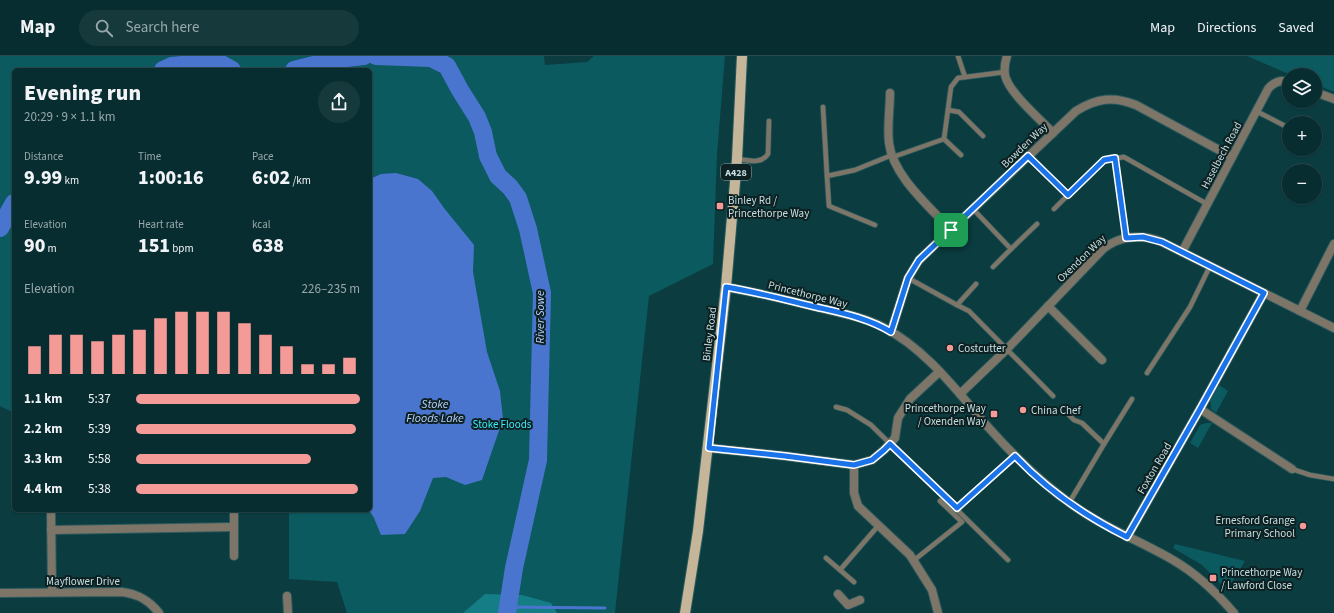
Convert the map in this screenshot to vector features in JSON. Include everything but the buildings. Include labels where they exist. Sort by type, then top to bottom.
[{"type":"main road","name":"Binley Road","points":[[685,613],[709,448],[726,287],[737,159],[742,56]]},
{"type":"street","points":[[1008,56],[1005,72],[1006,80],[1013,91],[1053,133]]},
{"type":"street","name":"Haselbech Road","points":[[1182,252],[1256,111],[1272,85],[1282,81]]},
{"type":"street","points":[[890,93],[889,138],[892,156],[905,180],[951,230]]},
{"type":"street","points":[[1322,95],[1334,99]]},
{"type":"street","name":"Bowden Way","points":[[891,332],[908,278],[919,260],[1076,110],[1083,106],[1095,101],[1117,99],[1136,105],[1232,157]]},
{"type":"street","name":"Oxendon Way","points":[[960,394],[1007,349],[1104,249],[1114,241],[1126,238],[1150,238],[1162,242],[1334,328]]},
{"type":"street","points":[[1300,311],[1334,244]]},
{"type":"street","name":"Princethorpe Way","points":[[726,287],[757,292],[856,317],[891,332],[920,353],[960,394],[1015,456],[1037,477],[1069,503],[1101,524],[1172,559],[1189,570],[1213,590],[1234,613]]},
{"type":"street","name":"Foxton Road","points":[[1127,537],[1264,293]]},
{"type":"street","points":[[1048,306],[1102,360]]},
{"type":"street","points":[[709,448],[854,465],[872,460],[895,438],[898,418],[910,399],[939,372]]},
{"type":"street","points":[[1200,409],[1292,468]]},
{"type":"street","points":[[854,465],[854,493],[858,506],[910,555],[932,590],[938,613]]},
{"type":"street","points":[[51,512],[52,592]]},
{"type":"street","points":[[234,512],[234,556]]},
{"type":"street","points":[[51,530],[234,527]]},
{"type":"street","name":"Mayflower Drive","points":[[0,593],[127,592],[148,601],[159,613]]},
{"type":"street","points":[[838,594],[847,609],[860,600]]},
{"type":"street","points":[[287,596],[288,613]]},
{"type":"lane","points":[[958,56],[965,77]]},
{"type":"lane","points":[[944,139],[951,87],[958,78],[1005,72]]},
{"type":"lane","points":[[823,107],[829,206],[875,225]]},
{"type":"lane","points":[[948,110],[958,112],[983,136]]},
{"type":"lane","points":[[1256,111],[1282,124]]},
{"type":"lane","points":[[737,159],[759,161],[766,157],[768,154],[769,121]]},
{"type":"lane","points":[[827,176],[854,170],[944,139]]},
{"type":"lane","points":[[944,139],[962,155]]},
{"type":"lane","points":[[1028,156],[1068,195]]},
{"type":"lane","points":[[1054,208],[1104,160],[1124,157],[1207,204]]},
{"type":"lane","points":[[1115,158],[1126,238]]},
{"type":"lane","points":[[973,209],[1011,249]]},
{"type":"lane","points":[[993,267],[1037,224]]},
{"type":"lane","points":[[1146,373],[1190,307],[1210,266]]},
{"type":"lane","points":[[908,278],[969,311],[1053,396]]},
{"type":"lane","points":[[957,305],[976,284]]},
{"type":"lane","points":[[1069,503],[1132,399]]},
{"type":"lane","points":[[836,406],[847,410],[871,426],[957,508],[1008,560]]},
{"type":"lane","points":[[1067,413],[1074,420],[1082,423],[1104,444]]},
{"type":"lane","points":[[957,508],[1015,456]]},
{"type":"lane","points":[[1292,468],[1310,475],[1334,479]]},
{"type":"lane","points":[[913,561],[962,522],[940,501]]},
{"type":"lane","points":[[840,570],[878,526]]},
{"type":"lane","points":[[826,558],[854,582]]},
{"type":"green space","name":"Stoke Floods","points":[[0,56],[544,56],[545,65],[587,62],[594,56],[725,56],[717,154],[713,264],[649,296],[615,613],[347,613],[337,582],[289,579],[289,512],[372,512],[372,68],[12,68],[12,412],[0,406]]},
{"type":"green space","points":[[1247,56],[1334,56],[1334,92],[1322,87],[1322,68],[1282,68],[1282,71]]},
{"type":"green space","points":[[1219,385],[1228,391],[1216,413],[1211,409],[1210,398]]},
{"type":"green space","points":[[1212,423],[1198,448],[1190,443],[1200,425]]},
{"type":"green space","points":[[1175,544],[1245,561],[1227,590],[1202,565],[1173,548]]},
{"type":"shaded area","points":[[485,594],[522,595],[551,603],[557,613],[463,613]]},
{"type":"water","name":"Stoke Floods Lake","points":[[396,173],[418,179],[432,191],[474,245],[473,272],[487,352],[500,391],[503,419],[482,480],[465,485],[446,477],[433,478],[420,511],[405,534],[381,535],[370,512],[372,512],[372,178],[381,174]]},
{"type":"waterway","name":"River Sowe","points":[[302,68],[337,59],[364,56]]},
{"type":"waterway","name":"River Sowe","points":[[376,56],[431,58],[447,66],[477,117],[483,132],[488,156],[498,176],[510,187],[518,198],[528,229],[542,293],[538,460],[514,568],[507,613]]},
{"type":"waterway","name":"River Sowe","points":[[168,68],[172,66],[191,64],[221,64],[228,68]]},
{"type":"waterway","name":"River Sowe","points":[[0,228],[12,207]]},
{"type":"waterway","points":[[508,607],[605,608]]},
{"type":"place","name":"Binley Rd / Princethorpe Way","points":[[720,206]]},
{"type":"place","name":"Costcutter","points":[[950,348]]},
{"type":"place","name":"China Chef","points":[[1023,410]]},
{"type":"place","name":"Princethorpe Way / Oxenden Way","points":[[994,414]]},
{"type":"place","name":"Ernesford Grange Primary School","points":[[1303,526]]},
{"type":"place","name":"Princethorpe Way / Lawford Close","points":[[1213,578]]},
{"type":"route","points":[[1028,156],[1068,195],[1104,160],[1115,158],[1126,238],[1143,237],[1155,239],[1264,293],[1127,537],[1087,516],[1069,503],[1047,486],[1015,456],[957,508],[890,444],[872,460],[854,465],[709,448],[726,287],[757,292],[864,319],[891,332],[908,278],[919,260],[951,230],[1028,156]]}]
